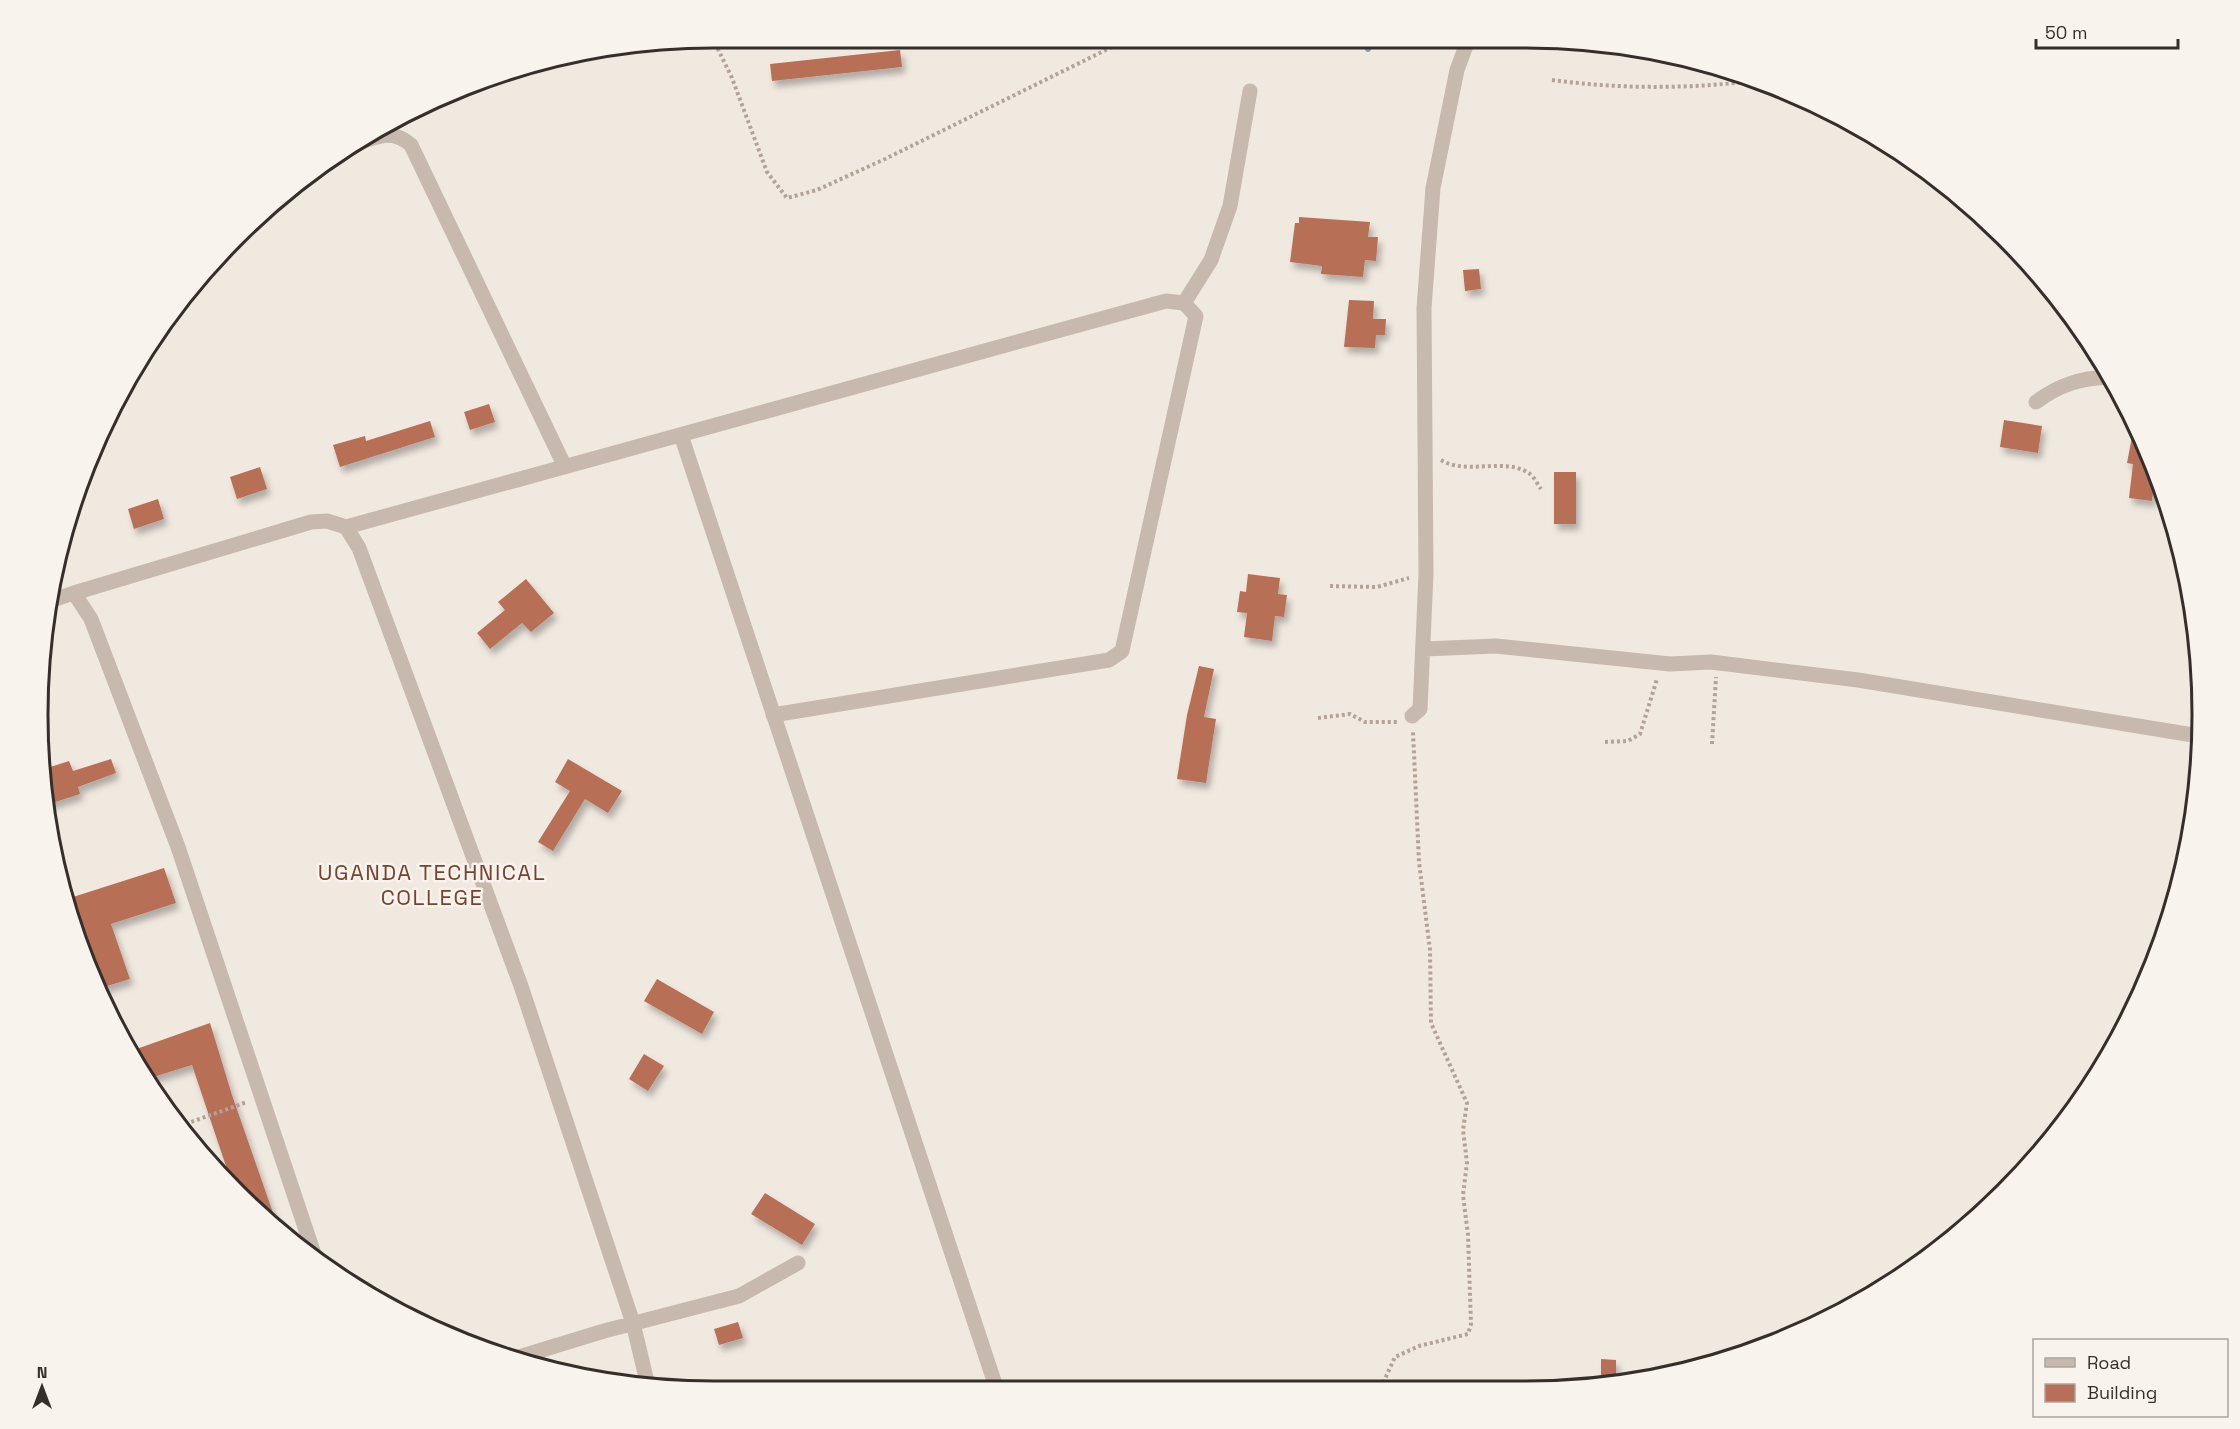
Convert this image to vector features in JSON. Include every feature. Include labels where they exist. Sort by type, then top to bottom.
[{"type":"street","points":[[1412,716],[1420,709],[1424,649],[1426,574],[1424,308],[1433,188],[1457,70],[1465,48]]},
{"type":"street","points":[[1184,303],[1211,260],[1230,206],[1250,91]]},
{"type":"street","points":[[385,135],[400,136],[411,145],[565,466]]},
{"type":"street","points":[[59,598],[311,522],[327,521],[346,527],[1166,301],[1184,303],[1196,316],[1122,651],[1109,660],[774,715]]},
{"type":"street","points":[[2036,402],[2054,389],[2072,381],[2101,378]]},
{"type":"street","points":[[681,435],[994,1381]]},
{"type":"street","points":[[346,527],[359,548],[470,842],[521,986],[633,1323],[646,1377]]},
{"type":"street","points":[[74,593],[91,620],[178,847],[311,1244]]},
{"type":"street","points":[[1424,649],[1496,646],[1670,664],[1711,662],[1858,680],[2192,735]]},
{"type":"street","points":[[529,1354],[633,1323],[739,1296],[798,1263]]},
{"type":"path","points":[[717,48],[732,78],[768,172],[787,198],[817,190],[885,159],[1110,48]]},
{"type":"path","points":[[1552,80],[1605,87],[1677,87],[1738,82]]},
{"type":"path","points":[[1425,451],[1448,465],[1511,467],[1530,474],[1541,489]]},
{"type":"path","points":[[1330,586],[1377,587],[1426,574]]},
{"type":"path","points":[[1711,662],[1716,684],[1712,744]]},
{"type":"path","points":[[1605,742],[1628,741],[1640,734],[1657,678],[1670,664]]},
{"type":"path","points":[[1318,718],[1350,714],[1365,722],[1397,722],[1412,716],[1419,862],[1430,950],[1431,1023],[1467,1103],[1463,1130],[1467,1163],[1463,1195],[1468,1235],[1471,1324],[1468,1334],[1419,1346],[1395,1357],[1384,1381]]},
{"type":"path","points":[[188,1123],[262,1097]]},
{"type":"building","points":[[900,50],[902,67],[772,81],[770,64]]},
{"type":"building","points":[[1299,217],[1370,222],[1368,237],[1378,237],[1376,261],[1365,260],[1363,277],[1321,274],[1322,266],[1290,262],[1295,223],[1299,223]]},
{"type":"building","points":[[1479,269],[1481,289],[1465,291],[1463,270]]},
{"type":"building","points":[[1349,300],[1374,301],[1373,319],[1386,319],[1385,335],[1376,335],[1375,348],[1344,347]]},
{"type":"building","points":[[489,404],[495,422],[470,430],[464,412]]},
{"type":"building","points":[[2004,420],[2042,426],[2038,453],[2000,447]]},
{"type":"building","points":[[430,421],[435,437],[340,467],[333,445],[365,436],[366,441]]},
{"type":"building","points":[[2132,439],[2153,490],[2152,501],[2129,498],[2133,464],[2127,463]]},
{"type":"building","points":[[260,467],[267,489],[237,499],[230,477]]},
{"type":"building","points":[[1554,472],[1576,472],[1576,524],[1554,524]]},
{"type":"building","points":[[158,499],[164,519],[134,529],[128,509]]},
{"type":"building","points":[[1248,574],[1280,578],[1278,594],[1287,595],[1284,617],[1275,616],[1272,641],[1244,637],[1247,613],[1237,612],[1240,591],[1246,592]]},
{"type":"building","points":[[526,579],[554,613],[531,632],[522,623],[490,649],[477,633],[505,610],[498,602]]},
{"type":"building","points":[[1199,666],[1214,669],[1204,717],[1216,719],[1206,783],[1177,779],[1187,715]]},
{"type":"building","points":[[111,759],[116,773],[78,787],[80,794],[54,802],[50,767],[69,761],[73,771]]},
{"type":"building","points":[[568,759],[622,791],[608,813],[585,799],[553,851],[538,842],[570,791],[555,782]]},
{"type":"building","points":[[164,868],[176,903],[111,924],[130,979],[107,986],[86,937],[74,897]]},
{"type":"building","points":[[657,979],[714,1012],[702,1034],[644,1001]]},
{"type":"building","points":[[210,1023],[232,1095],[274,1215],[227,1169],[192,1065],[155,1077],[137,1049]]},
{"type":"building","points":[[644,1054],[664,1066],[648,1091],[629,1079]]},
{"type":"building","points":[[765,1193],[815,1224],[802,1245],[751,1214]]},
{"type":"building","points":[[738,1322],[743,1338],[719,1345],[714,1329]]},
{"type":"building","points":[[1601,1359],[1616,1360],[1616,1374],[1601,1376]]},
{"type":"district","name":"UGANDA TECHNICAL COLLEGE","points":[[432,884]]}]
